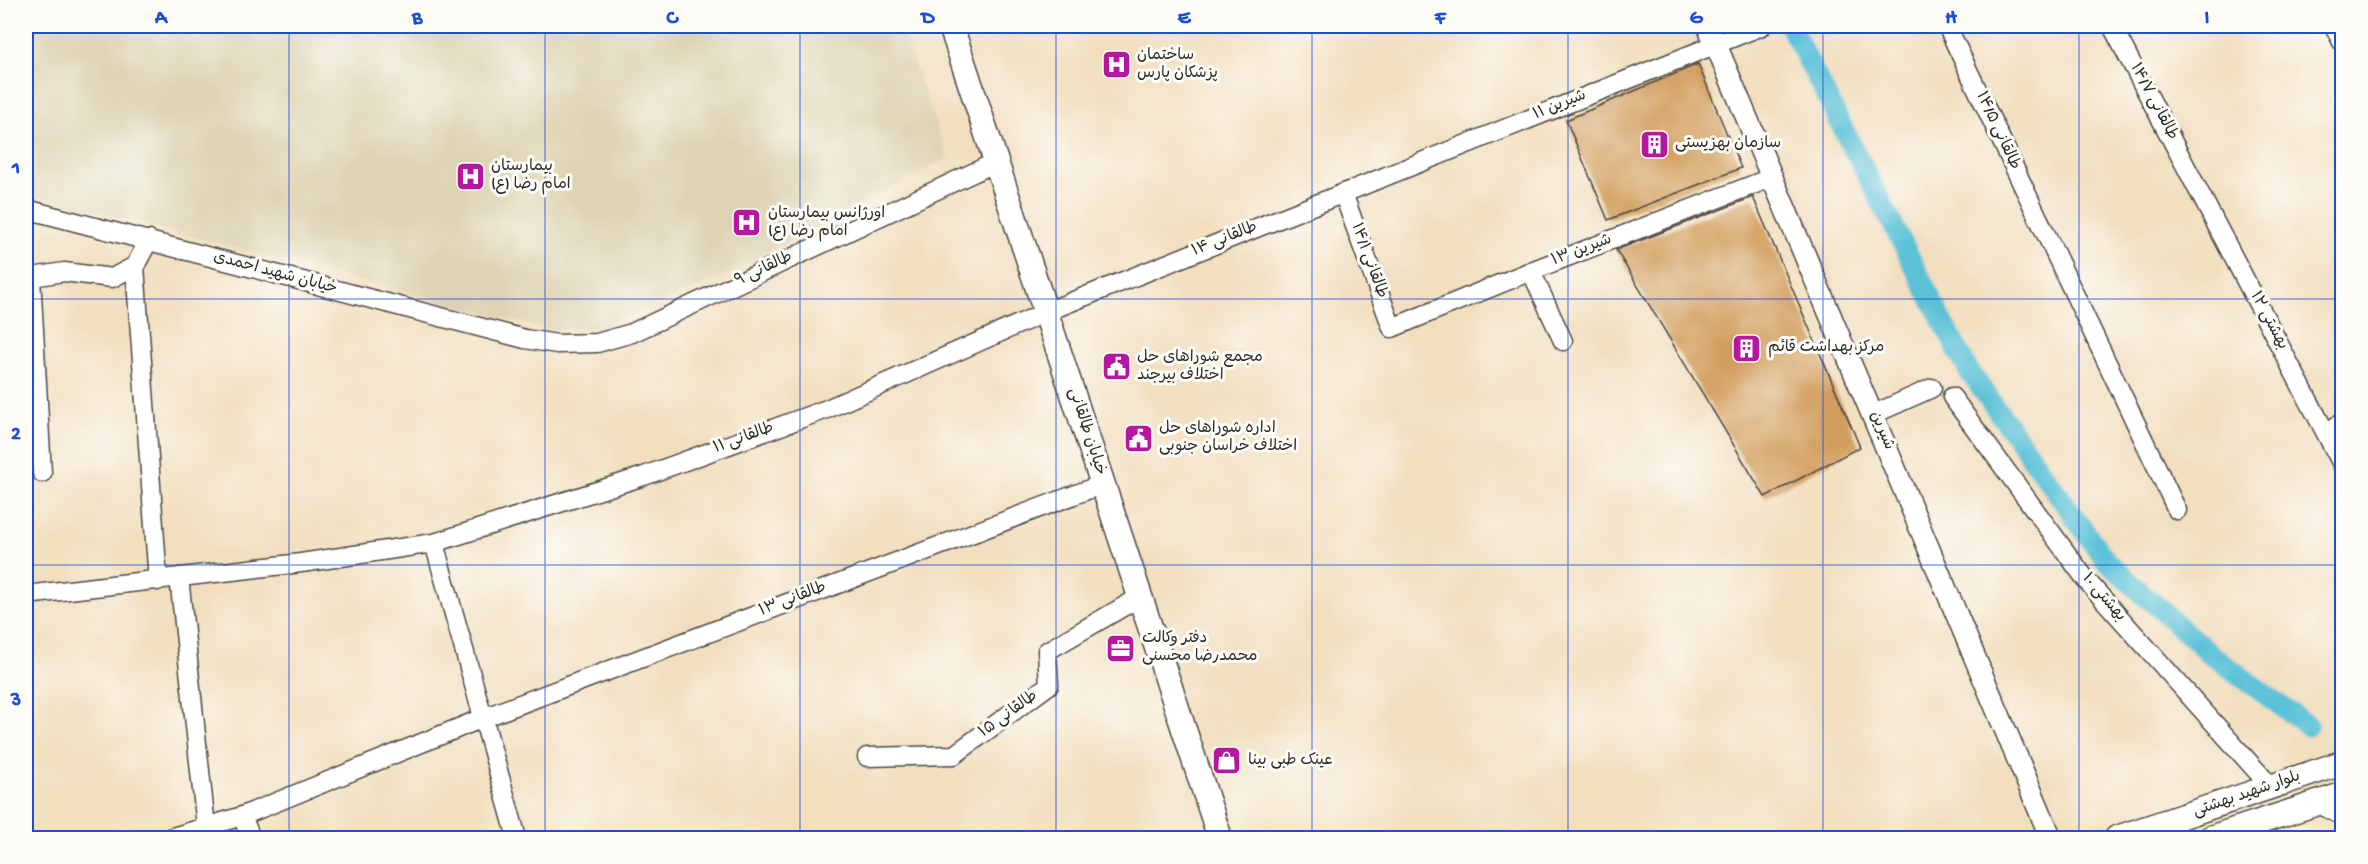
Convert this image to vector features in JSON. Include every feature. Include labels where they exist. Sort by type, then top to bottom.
[{"type":"main road","name":"خیابان طالقانی","points":[[951,26],[1220,838]]},
{"type":"main road","name":"بلوار شهید بهشتی","points":[[2116,838],[2343,763]]},
{"type":"main road","name":"بلوار شهید بهشتی","points":[[2210,838],[2343,795]]},
{"type":"street","name":"شیرین ۱۱","points":[[1404,169],[1712,35],[1761,26]]},
{"type":"street","name":"طالقانی ۱۴/۵","points":[[1947,26],[2177,510]]},
{"type":"street","name":"طالقانی ۱۴/۷","points":[[2112,26],[2193,179]]},
{"type":"street","points":[[2334,26],[2343,42]]},
{"type":"street","name":"شیرین","points":[[1712,35],[1874,414],[2051,838]]},
{"type":"street","name":"طالقانی ۹","points":[[525,339],[557,344],[597,343],[632,333],[996,162]]},
{"type":"street","name":"طالقانی ۱۴","points":[[1046,312],[1404,169]]},
{"type":"street","name":"شیرین ۱۳","points":[[1392,328],[1773,177]]},
{"type":"street","name":"بهشتی ۱۲","points":[[2193,179],[2343,464]]},
{"type":"street","name":"طالقانی ۱۴/۱","points":[[1343,193],[1392,328]]},
{"type":"street","name":"خیابان شهید احمدی","points":[[26,208],[525,339]]},
{"type":"street","points":[[149,240],[135,266],[158,581]]},
{"type":"street","points":[[42,473],[28,278],[64,272],[112,278],[135,266]]},
{"type":"street","points":[[1531,271],[1563,341]]},
{"type":"street","name":"طالقانی ۱۱","points":[[26,595],[301,563],[434,543],[644,476],[818,412],[1046,312]]},
{"type":"street","points":[[1874,414],[1932,388]]},
{"type":"street","name":"بهشتی ۱۰","points":[[1952,397],[2087,581],[2271,787]]},
{"type":"street","points":[[2326,432],[2343,423]]},
{"type":"street","name":"طالقانی ۱۳","points":[[169,838],[242,816],[483,718],[1103,484]]},
{"type":"street","points":[[434,543],[517,838]]},
{"type":"street","points":[[179,578],[206,827]]},
{"type":"street","name":"طالقانی ۱۵","points":[[867,757],[954,755],[1049,685],[1047,651],[1140,597]]},
{"type":"street","points":[[2317,803],[2343,816]]},
{"type":"street","points":[[242,816],[251,838]]},
{"type":"shaded area","name":"بیمارستان امام رضا (ع)","points":[[26,26],[900,26],[948,158],[711,282],[594,328],[548,330],[26,193]]},
{"type":"building","name":"سازمان بهزیستی","points":[[1698,64],[1741,168],[1608,220],[1566,120]]},
{"type":"building","name":"مرکز بهداشت قائم","points":[[1753,197],[1860,447],[1765,497],[1616,250]]},
{"type":"waterway","points":[[1790,26],[1968,370],[2107,562],[2208,652],[2308,726]]},
{"type":"place","name":"ساختمان پزشکان پارس","points":[[1116,65]]},
{"type":"place","name":"سازمان بهزیستی","points":[[1654,144]]},
{"type":"place","name":"بیمارستان امام رضا (ع)","points":[[470,176]]},
{"type":"place","name":"اورژانس بیمارستان امام رضا (ع)","points":[[747,223]]},
{"type":"place","name":"مرکز بهداشت قائم","points":[[1747,348]]},
{"type":"place","name":"مجمع شوراهای حل اختلاف بیرجند","points":[[1116,367]]},
{"type":"place","name":"اداره شوراهای حل اختلاف خراسان جنوبی","points":[[1138,438]]},
{"type":"place","name":"دفتر وکالت محمدرضا محسنی","points":[[1121,648]]},
{"type":"place","name":"عینک طبی بینا","points":[[1227,761]]}]
